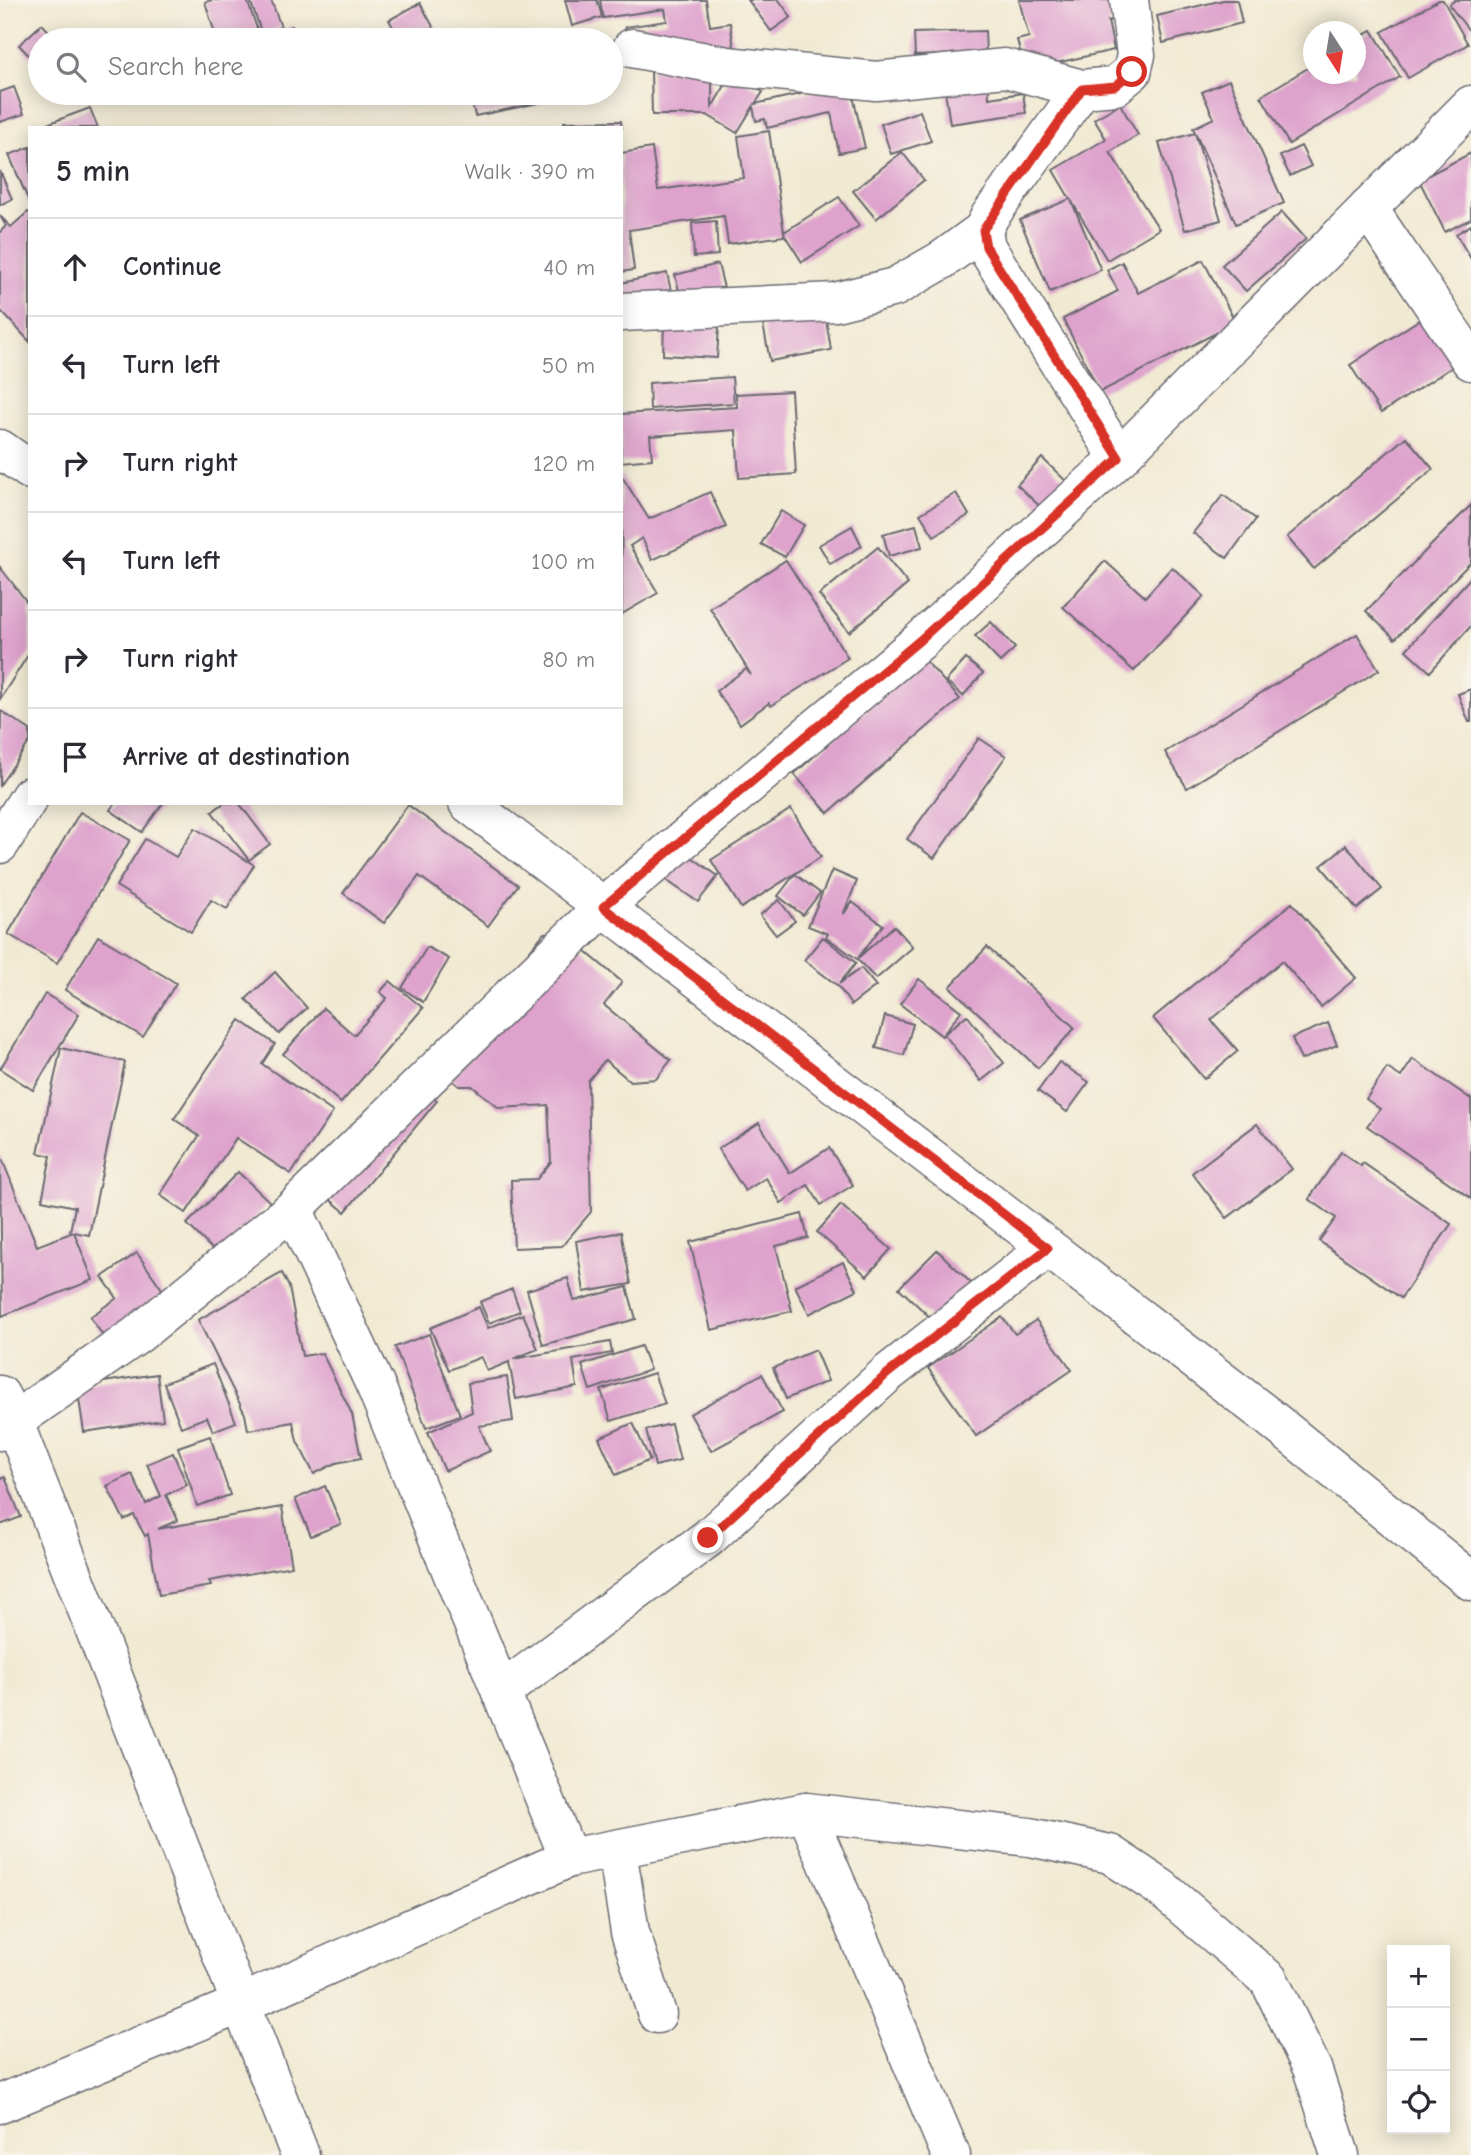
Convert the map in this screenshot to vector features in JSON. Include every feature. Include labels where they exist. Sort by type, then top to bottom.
[{"type":"street","points":[[632,48],[727,66],[876,81],[1005,68],[1082,89],[1115,86],[1132,72],[1136,55],[1129,0]]},
{"type":"street","points":[[623,312],[835,302],[895,287],[942,260],[983,230],[1082,89]]},
{"type":"street","points":[[300,2155],[243,2003],[4,1415],[137,1335],[293,1209],[603,907],[920,640],[1119,458],[1471,105]]},
{"type":"street","points":[[1368,208],[1471,361]]},
{"type":"street","points":[[983,230],[986,247],[1119,458]]},
{"type":"street","points":[[0,449],[28,469]]},
{"type":"street","points":[[0,844],[28,799]]},
{"type":"street","points":[[471,805],[1265,1414],[1471,1581]]},
{"type":"street","points":[[293,1209],[376,1387],[569,1858]]},
{"type":"street","points":[[501,1692],[708,1538],[887,1374],[1048,1248]]},
{"type":"street","points":[[0,2104],[243,2003],[569,1858],[806,1811],[1030,1837],[1110,1854],[1161,1888],[1269,1980],[1312,2068],[1339,2155]]},
{"type":"street","points":[[806,1811],[951,2155]]},
{"type":"street","points":[[617,1850],[630,1932],[657,2014]]},
{"type":"building","points":[[247,0],[257,28],[213,28],[205,2]]},
{"type":"building","points":[[250,0],[271,0],[281,27],[260,28]]},
{"type":"building","points":[[565,0],[597,0],[602,17],[572,26]]},
{"type":"building","points":[[600,0],[706,0],[710,26],[730,23],[734,47],[631,62],[625,27],[667,21],[665,9],[603,18]]},
{"type":"building","points":[[748,0],[779,0],[791,17],[771,31]]},
{"type":"building","points":[[1019,0],[1122,0],[1126,16],[1108,21],[1114,50],[1025,70],[1017,40],[1029,37]]},
{"type":"building","points":[[1223,0],[1237,0],[1242,23],[1163,43],[1157,16]]},
{"type":"building","points":[[1443,0],[1468,44],[1408,78],[1382,32]]},
{"type":"building","points":[[1455,0],[1471,0],[1471,33],[1449,5]]},
{"type":"building","points":[[420,3],[434,28],[393,28],[389,20]]},
{"type":"building","points":[[1372,30],[1400,77],[1289,144],[1261,96],[1303,71],[1303,84],[1366,84],[1366,34]]},
{"type":"building","points":[[985,31],[986,53],[915,56],[914,33]]},
{"type":"building","points":[[28,37],[28,54],[19,45]]},
{"type":"building","points":[[651,70],[712,70],[712,107],[732,74],[763,92],[755,104],[850,83],[865,148],[839,153],[831,113],[767,128],[765,119],[756,121],[753,107],[737,133],[707,115],[652,115]]},
{"type":"building","points":[[1229,80],[1284,203],[1236,224],[1193,128],[1214,118],[1202,92]]},
{"type":"building","points":[[988,84],[989,98],[1023,93],[1026,113],[950,124],[945,91]]},
{"type":"building","points":[[14,87],[24,114],[0,122],[0,92]]},
{"type":"building","points":[[1120,104],[1138,135],[1110,152],[1159,229],[1107,260],[1071,200],[1101,270],[1050,292],[1020,220],[1070,199],[1053,170],[1106,139],[1094,119]]},
{"type":"building","points":[[473,105],[529,105],[475,116]]},
{"type":"building","points":[[90,108],[97,126],[42,126]]},
{"type":"building","points":[[920,111],[931,141],[891,154],[881,124]]},
{"type":"building","points":[[621,121],[622,126],[564,126],[564,122]]},
{"type":"building","points":[[769,131],[784,232],[839,197],[859,226],[802,262],[784,234],[728,244],[724,216],[629,230],[634,270],[623,272],[623,153],[652,148],[658,190],[744,178],[738,136]]},
{"type":"building","points":[[1195,133],[1221,220],[1185,230],[1159,143]]},
{"type":"building","points":[[1301,146],[1311,166],[1290,176],[1280,156]]},
{"type":"building","points":[[28,148],[28,199],[9,155]]},
{"type":"building","points":[[902,152],[924,180],[876,219],[853,191]]},
{"type":"building","points":[[1471,153],[1471,219],[1445,232],[1419,180]]},
{"type":"building","points":[[0,171],[12,199],[0,205]]},
{"type":"building","points":[[28,212],[28,340],[0,310],[0,232],[6,226],[0,216],[11,227]]},
{"type":"building","points":[[1282,212],[1306,239],[1246,291],[1222,265]]},
{"type":"building","points":[[716,221],[718,255],[694,257],[692,223]]},
{"type":"building","points":[[1471,225],[1471,259],[1456,234]]},
{"type":"building","points":[[1203,260],[1236,323],[1100,392],[1063,319],[1118,291],[1107,270],[1122,262],[1138,293]]},
{"type":"building","points":[[718,264],[725,292],[682,303],[675,275]]},
{"type":"building","points":[[667,273],[673,300],[623,311],[623,283]]},
{"type":"building","points":[[825,313],[831,350],[770,361],[763,324]]},
{"type":"building","points":[[1428,314],[1460,362],[1381,413],[1350,365]]},
{"type":"building","points":[[664,323],[719,326],[717,358],[663,355]]},
{"type":"building","points":[[732,377],[734,403],[650,409],[649,383]]},
{"type":"building","points":[[791,391],[796,474],[739,478],[736,430],[650,436],[652,459],[623,462],[623,414],[737,407],[736,394]]},
{"type":"building","points":[[1406,437],[1433,469],[1314,569],[1287,537]]},
{"type":"building","points":[[1042,458],[1070,485],[1045,511],[1017,485]]},
{"type":"building","points":[[623,478],[649,519],[710,492],[726,527],[652,560],[642,538],[630,546],[658,593],[623,613]]},
{"type":"building","points":[[956,493],[969,515],[934,536],[920,514]]},
{"type":"building","points":[[1223,495],[1256,519],[1227,558],[1193,533]]},
{"type":"building","points":[[1471,505],[1471,562],[1395,639],[1366,611]]},
{"type":"building","points":[[781,511],[804,525],[785,557],[761,544]]},
{"type":"building","points":[[916,525],[922,547],[889,556],[883,534]]},
{"type":"building","points":[[852,526],[862,546],[830,564],[819,545]]},
{"type":"building","points":[[878,547],[908,584],[849,632],[819,595]]},
{"type":"building","points":[[786,560],[848,658],[771,706],[769,703],[740,724],[716,691],[746,669],[751,675],[710,608]]},
{"type":"building","points":[[1105,561],[1145,597],[1172,567],[1204,596],[1134,671],[1063,607]]},
{"type":"building","points":[[0,567],[28,603],[28,655],[0,699]]},
{"type":"building","points":[[1471,577],[1471,626],[1430,672],[1406,650]]},
{"type":"building","points":[[991,622],[1015,648],[1000,662],[975,636]]},
{"type":"building","points":[[1357,634],[1379,670],[1187,788],[1165,752]]},
{"type":"building","points":[[924,659],[960,699],[828,813],[794,774]]},
{"type":"building","points":[[966,659],[983,673],[963,696],[946,681]]},
{"type":"building","points":[[1471,689],[1471,722],[1469,722],[1458,694]]},
{"type":"building","points":[[1,711],[28,729],[28,744],[0,785]]},
{"type":"building","points":[[979,738],[1006,756],[934,858],[907,839]]},
{"type":"building","points":[[114,805],[162,805],[142,832],[110,810]]},
{"type":"building","points":[[221,805],[241,805],[270,844],[249,860],[212,812]]},
{"type":"building","points":[[408,805],[518,885],[488,926],[419,876],[384,923],[343,893]]},
{"type":"building","points":[[791,809],[821,857],[741,908],[711,860]]},
{"type":"building","points":[[80,812],[130,840],[57,963],[8,934]]},
{"type":"building","points":[[195,828],[254,865],[227,909],[211,900],[191,932],[116,886],[145,839],[176,857]]},
{"type":"building","points":[[1346,845],[1382,889],[1357,909],[1321,866]]},
{"type":"building","points":[[686,853],[718,876],[698,902],[666,880]]},
{"type":"building","points":[[832,870],[857,881],[843,915],[852,902],[883,925],[858,958],[894,926],[913,947],[876,979],[857,959],[826,937],[828,934],[808,926]]},
{"type":"building","points":[[795,874],[820,893],[803,915],[778,896]]},
{"type":"building","points":[[779,900],[795,921],[776,935],[760,915]]},
{"type":"building","points":[[1292,903],[1356,978],[1321,1007],[1282,961],[1211,1020],[1238,1051],[1204,1079],[1153,1018]]},
{"type":"building","points":[[562,932],[622,982],[604,1005],[671,1060],[656,1079],[630,1081],[605,1060],[588,1081],[591,1212],[562,1246],[514,1248],[511,1180],[537,1179],[551,1162],[548,1105],[499,1108],[472,1086],[459,1086],[439,1069],[500,979],[533,977],[518,965],[544,933]]},
{"type":"building","points":[[98,936],[176,983],[143,1037],[65,990]]},
{"type":"building","points":[[823,937],[856,963],[839,984],[861,968],[876,986],[851,1005],[838,986],[804,960]]},
{"type":"building","points":[[427,947],[449,959],[423,1002],[402,988]]},
{"type":"building","points":[[987,947],[1075,1028],[1038,1068],[950,987]]},
{"type":"building","points":[[275,972],[307,1008],[279,1034],[246,999]]},
{"type":"building","points":[[919,979],[961,1011],[942,1036],[900,1004]]},
{"type":"building","points":[[390,981],[423,1008],[341,1103],[283,1054],[323,1008],[354,1035],[387,998],[380,992]]},
{"type":"building","points":[[45,994],[79,1014],[33,1090],[0,1069]]},
{"type":"building","points":[[967,1015],[1004,1063],[981,1081],[944,1034]]},
{"type":"building","points":[[885,1016],[913,1024],[904,1055],[876,1048]]},
{"type":"building","points":[[240,1020],[275,1044],[262,1064],[333,1112],[291,1174],[236,1138],[186,1213],[160,1195],[199,1136],[174,1119]]},
{"type":"building","points":[[1328,1023],[1337,1045],[1301,1060],[1292,1038]]},
{"type":"building","points":[[61,1048],[125,1062],[89,1235],[70,1231],[75,1207],[42,1200],[51,1156],[38,1153]]},
{"type":"building","points":[[1413,1059],[1471,1099],[1471,1198],[1367,1126],[1380,1109],[1366,1099],[1387,1068],[1401,1077]]},
{"type":"building","points":[[1059,1062],[1089,1082],[1067,1112],[1038,1091]]},
{"type":"building","points":[[412,1080],[437,1101],[345,1212],[321,1192]]},
{"type":"building","points":[[759,1123],[790,1173],[829,1148],[853,1185],[821,1205],[808,1185],[781,1203],[766,1178],[745,1191],[718,1149]]},
{"type":"building","points":[[1257,1124],[1292,1169],[1227,1218],[1192,1173]]},
{"type":"building","points":[[1341,1152],[1361,1166],[1363,1163],[1451,1224],[1401,1298],[1319,1241],[1336,1218],[1309,1199]]},
{"type":"building","points":[[0,1154],[37,1246],[74,1232],[93,1280],[2,1316]]},
{"type":"building","points":[[238,1172],[270,1202],[218,1255],[187,1224]]},
{"type":"building","points":[[841,1205],[891,1249],[867,1276],[817,1232]]},
{"type":"building","points":[[802,1214],[808,1238],[776,1246],[792,1311],[711,1330],[690,1242]]},
{"type":"building","points":[[621,1232],[631,1284],[584,1292],[576,1241]]},
{"type":"building","points":[[937,1250],[973,1285],[936,1323],[899,1288]]},
{"type":"building","points":[[137,1253],[166,1295],[104,1337],[90,1317],[117,1298],[102,1277]]},
{"type":"building","points":[[843,1262],[857,1290],[809,1314],[795,1286]]},
{"type":"building","points":[[282,1273],[289,1287],[302,1356],[322,1353],[352,1414],[361,1458],[336,1463],[314,1474],[297,1441],[293,1422],[248,1430],[245,1414],[198,1320]]},
{"type":"building","points":[[568,1278],[574,1301],[627,1287],[636,1319],[543,1345],[527,1290]]},
{"type":"building","points":[[512,1289],[520,1311],[489,1323],[480,1302]]},
{"type":"building","points":[[479,1307],[488,1328],[523,1314],[538,1349],[513,1359],[610,1342],[612,1353],[573,1360],[577,1387],[516,1399],[509,1362],[487,1371],[481,1357],[449,1370],[430,1328]]},
{"type":"building","points":[[1002,1317],[1015,1334],[1036,1320],[1072,1370],[976,1436],[928,1368]]},
{"type":"building","points":[[429,1334],[460,1415],[426,1428],[395,1347]]},
{"type":"building","points":[[641,1346],[650,1370],[590,1390],[582,1365]]},
{"type":"building","points":[[815,1350],[828,1381],[786,1399],[773,1368]]},
{"type":"building","points":[[213,1364],[236,1422],[213,1431],[207,1417],[181,1427],[164,1383]]},
{"type":"building","points":[[654,1373],[665,1404],[611,1421],[601,1390]]},
{"type":"building","points":[[157,1374],[163,1420],[84,1432],[77,1386]]},
{"type":"building","points":[[762,1374],[783,1412],[711,1451],[690,1414]]},
{"type":"building","points":[[507,1377],[513,1421],[479,1426],[490,1451],[445,1471],[428,1432],[472,1412],[468,1383]]},
{"type":"building","points":[[633,1423],[650,1460],[616,1475],[599,1438]]},
{"type":"building","points":[[671,1424],[680,1460],[655,1466],[646,1430]]},
{"type":"building","points":[[210,1436],[230,1495],[197,1506],[178,1447]]},
{"type":"building","points":[[173,1453],[187,1485],[166,1495],[178,1520],[158,1529],[282,1507],[292,1566],[209,1581],[211,1586],[159,1595],[148,1534],[145,1536],[134,1515],[124,1520],[107,1486],[132,1474],[146,1504],[161,1496],[147,1464]]},
{"type":"building","points":[[5,1477],[21,1517],[0,1525],[0,1479]]},
{"type":"building","points":[[325,1486],[341,1524],[311,1536],[295,1499]]},
{"type":"route","points":[[708,1538],[887,1374],[1048,1248],[603,907],[920,640],[1119,458],[986,247],[983,230],[990,216],[1082,89],[1115,86],[1132,72]]}]
